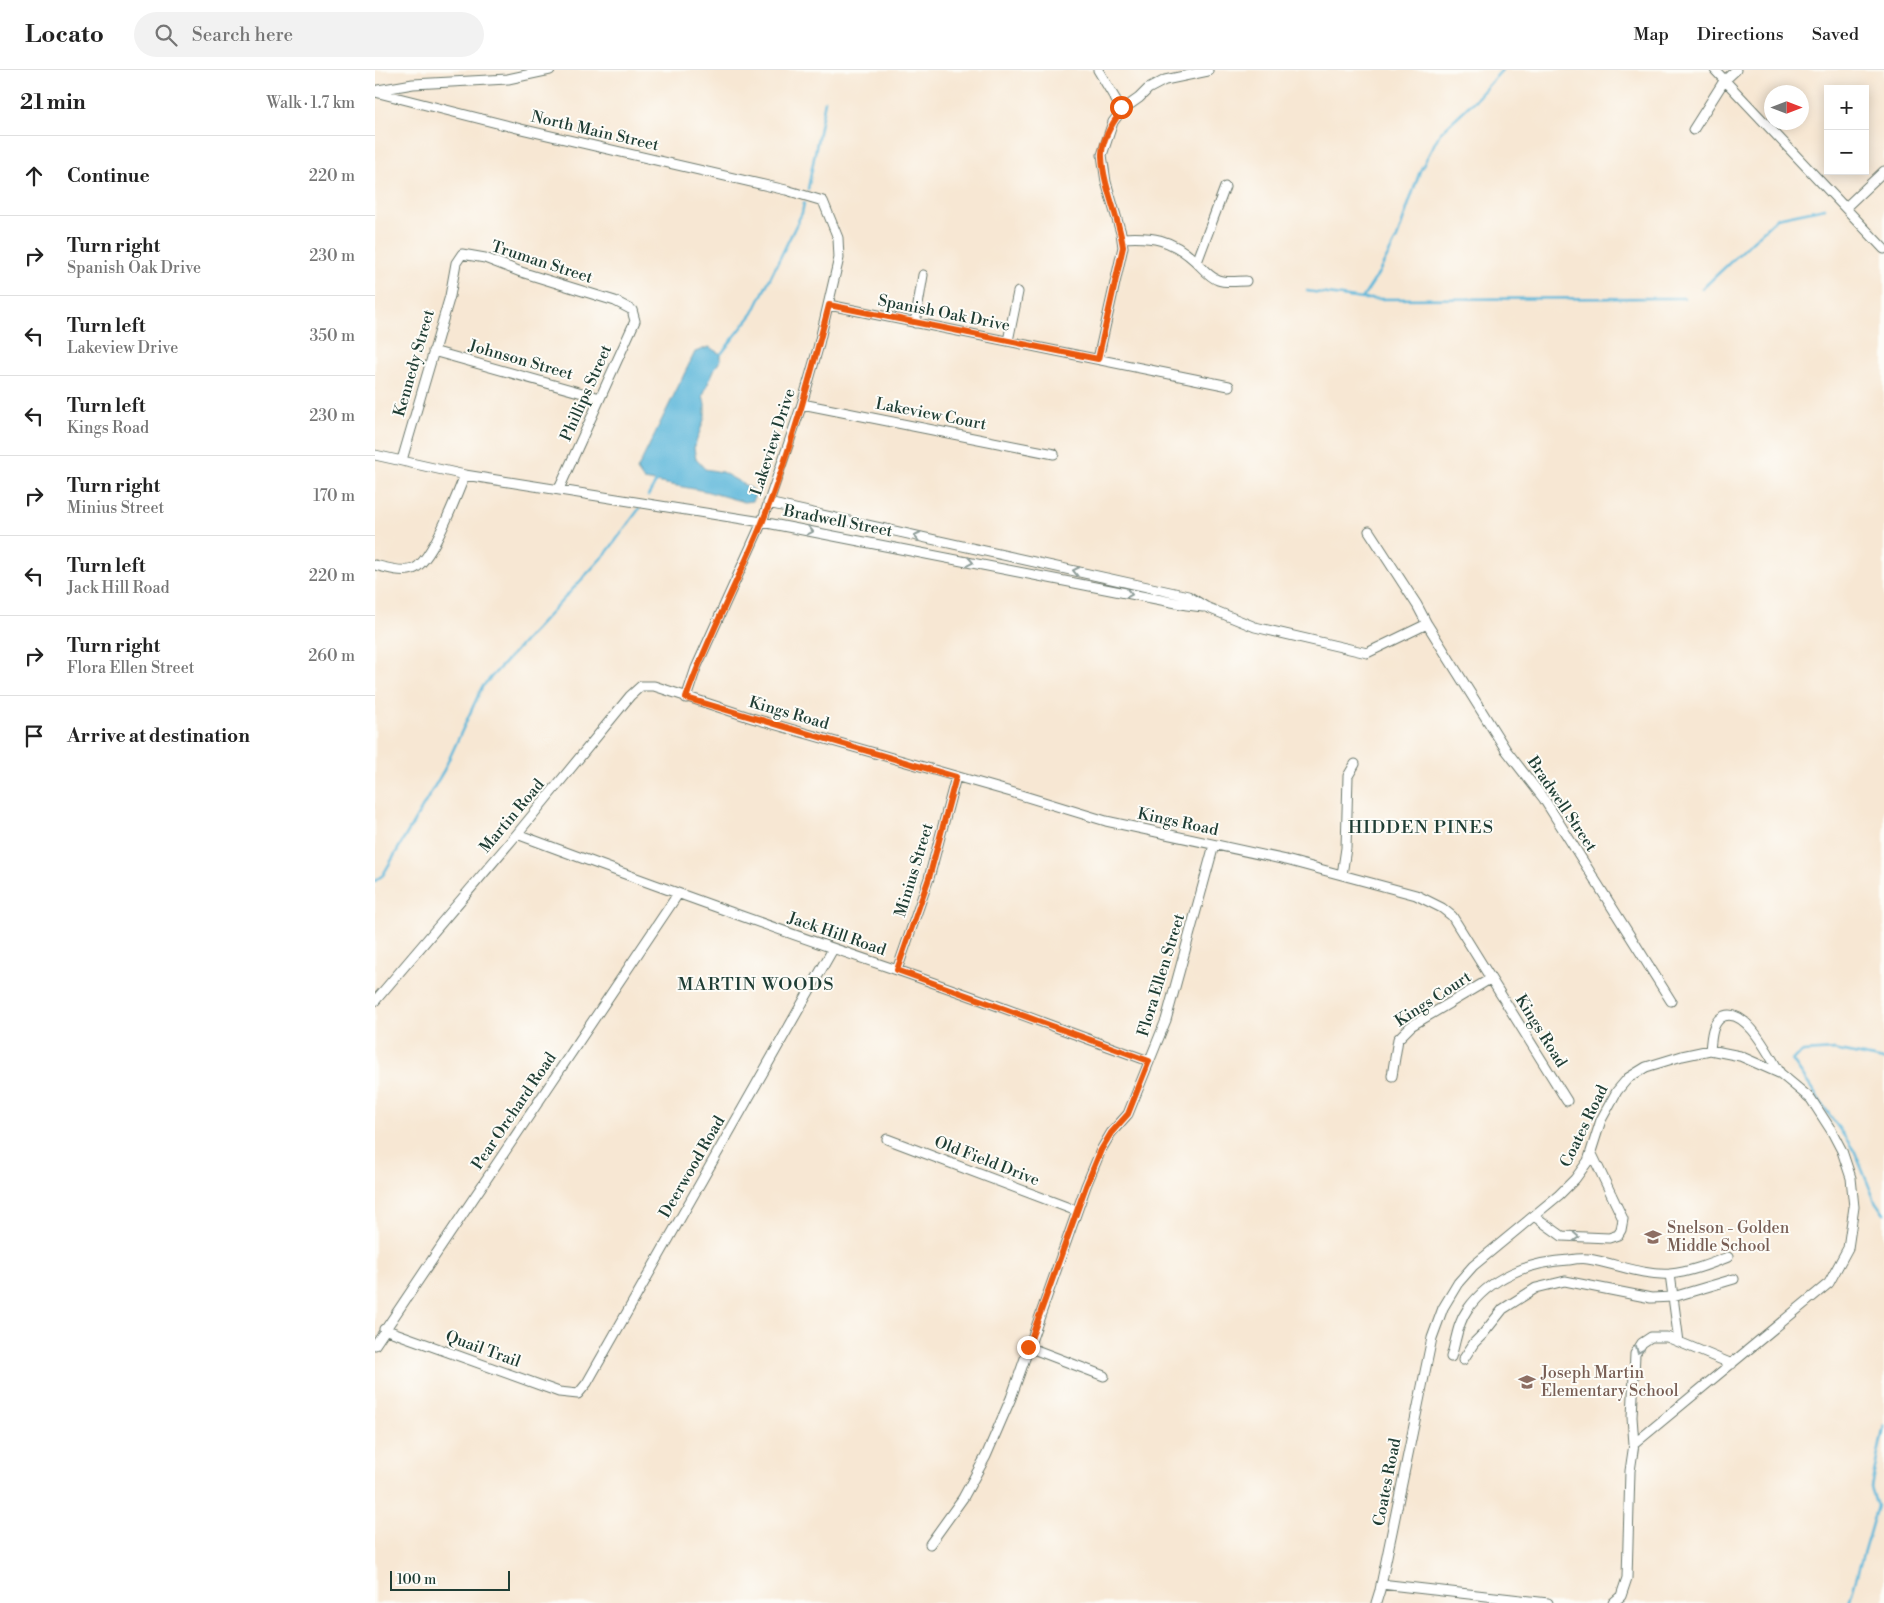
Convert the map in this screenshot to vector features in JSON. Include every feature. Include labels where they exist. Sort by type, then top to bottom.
[{"type":"street","points":[[375,91],[413,84],[508,78],[549,70]]},
{"type":"street","points":[[1098,70],[1122,110]]},
{"type":"street","points":[[1715,70],[1884,249]]},
{"type":"street","points":[[1693,130],[1725,80],[1736,70]]},
{"type":"street","points":[[1098,359],[1123,247],[1106,182],[1102,154],[1113,122],[1122,110],[1149,88],[1165,80],[1208,71]]},
{"type":"street","name":"North Main Street","points":[[375,91],[521,129],[810,197]]},
{"type":"street","points":[[1846,208],[1884,171]]},
{"type":"street","points":[[1197,262],[1225,187]]},
{"type":"street","name":"Lakeview Drive","points":[[686,698],[696,668],[762,522],[802,404],[829,305],[839,258],[838,238],[823,201],[810,197]]},
{"type":"street","points":[[1122,238],[1147,237],[1157,239],[1171,244],[1197,262],[1213,278],[1221,281],[1246,281]]},
{"type":"street","name":"Truman Street","points":[[454,274],[456,263],[462,254],[485,258],[521,272],[615,301],[632,310]]},
{"type":"street","name":"Kennedy Street","points":[[402,460],[450,296],[454,274]]},
{"type":"street","points":[[915,324],[923,275]]},
{"type":"street","points":[[1008,341],[1018,292]]},
{"type":"street","name":"Spanish Oak Drive","points":[[829,305],[915,324],[1229,386]]},
{"type":"street","name":"Phillips Street","points":[[559,489],[635,321],[632,310]]},
{"type":"street","name":"Johnson Street","points":[[433,351],[600,398]]},
{"type":"street","name":"Lakeview Court","points":[[802,404],[1055,454]]},
{"type":"street","name":"Bradwell Street","points":[[375,454],[465,475],[762,522],[1187,605],[1206,607]]},
{"type":"street","points":[[375,565],[411,570],[421,566],[433,546],[465,475]]},
{"type":"street","name":"Bradwell Street","points":[[768,503],[1188,596],[1231,619],[1274,632],[1367,653],[1427,624]]},
{"type":"street","name":"Bradwell Street","points":[[1369,531],[1506,750],[1544,799],[1671,1002]]},
{"type":"street","name":"Martin Road","points":[[375,1002],[517,834],[630,696],[641,686],[654,686],[686,698]]},
{"type":"street","name":"Kings Road","points":[[686,698],[1106,821],[1286,860],[1416,895],[1442,908],[1452,916],[1567,1101]]},
{"type":"street","points":[[1342,875],[1346,854],[1348,776],[1355,764]]},
{"type":"street","name":"Minius Street","points":[[897,970],[929,878],[956,777]]},
{"type":"street","name":"Jack Hill Road","points":[[517,834],[833,950],[897,970],[1149,1061]]},
{"type":"street","name":"Flora Ellen Street","points":[[930,1544],[963,1498],[986,1456],[1011,1398],[1077,1211],[1101,1150],[1111,1133],[1128,1114],[1165,1020],[1214,845]]},
{"type":"street","name":"Pear Orchard Road","points":[[375,1345],[678,894]]},
{"type":"street","name":"Deerwood Road","points":[[573,1394],[578,1394],[587,1383],[833,950]]},
{"type":"street","name":"Kings Court","points":[[1392,1076],[1398,1039],[1411,1026],[1490,979]]},
{"type":"street","points":[[1710,1050],[1713,1027],[1719,1018],[1727,1015],[1736,1016],[1744,1020],[1757,1036],[1781,1074]]},
{"type":"street","name":"Coates Road","points":[[1376,1603],[1432,1338],[1443,1308],[1458,1283],[1473,1266],[1534,1216],[1575,1179],[1591,1152],[1601,1120],[1617,1091],[1628,1078],[1647,1067],[1682,1056],[1710,1050],[1741,1056],[1781,1074],[1811,1099],[1831,1130],[1843,1152],[1851,1178],[1854,1207],[1848,1248],[1829,1283],[1634,1444]]},
{"type":"street","name":"Old Field Drive","points":[[887,1139],[1077,1211]]},
{"type":"street","points":[[1534,1216],[1561,1236],[1609,1238],[1618,1234],[1623,1225],[1623,1219],[1591,1152]]},
{"type":"street","points":[[1451,1357],[1456,1335],[1466,1311],[1488,1286],[1526,1267],[1559,1260],[1586,1259],[1650,1273],[1670,1274],[1704,1266],[1728,1257]]},
{"type":"street","points":[[1670,1274],[1679,1342]]},
{"type":"street","points":[[1463,1360],[1474,1343],[1503,1309],[1536,1288],[1565,1281],[1651,1298],[1673,1298],[1734,1279]]},
{"type":"street","name":"Quail Trail","points":[[384,1330],[559,1392],[573,1394]]},
{"type":"street","points":[[1613,1603],[1621,1596],[1627,1578],[1630,1471],[1634,1444],[1632,1417],[1635,1354],[1642,1343],[1651,1337],[1667,1337],[1732,1364]]},
{"type":"street","points":[[1028,1347],[1104,1376]]},
{"type":"street","points":[[1381,1584],[1548,1603]]},
{"type":"water","points":[[709,347],[721,354],[721,360],[715,368],[703,395],[705,417],[694,448],[696,459],[705,469],[722,472],[752,489],[755,495],[752,501],[744,502],[705,491],[644,480],[637,470],[695,352]]},
{"type":"waterway","points":[[1362,299],[1377,276],[1397,238],[1420,171],[1440,133],[1476,99],[1502,70]]},
{"type":"waterway","points":[[808,189],[825,101]]},
{"type":"waterway","points":[[721,354],[753,313],[802,213],[804,203]]},
{"type":"waterway","points":[[1702,289],[1777,218],[1825,208]]},
{"type":"waterway","points":[[1307,291],[1362,299],[1684,298]]},
{"type":"waterway","points":[[648,496],[656,482]]},
{"type":"waterway","points":[[375,881],[383,875],[444,770],[482,687],[608,551],[639,509]]},
{"type":"waterway","points":[[1884,1060],[1834,1050],[1803,1052],[1792,1060],[1855,1152],[1875,1201],[1884,1214]]},
{"type":"waterway","points":[[1849,1603],[1877,1506],[1871,1487],[1884,1426]]},
{"type":"place","name":"Snelson - Golden Middle School","points":[[1653,1237]]},
{"type":"place","name":"Joseph Martin Elementary School","points":[[1527,1382]]},
{"type":"district","name":"HIDDEN PINES","points":[[1421,827]]},
{"type":"district","name":"MARTIN WOODS","points":[[756,984]]},
{"type":"route","points":[[1028,1347],[1086,1186],[1101,1150],[1111,1133],[1128,1114],[1149,1061],[897,970],[929,878],[956,777],[686,698],[696,668],[762,522],[802,404],[829,305],[915,324],[1098,359],[1123,247],[1121,233],[1106,182],[1102,154],[1113,122],[1122,110],[1121,107]]}]
